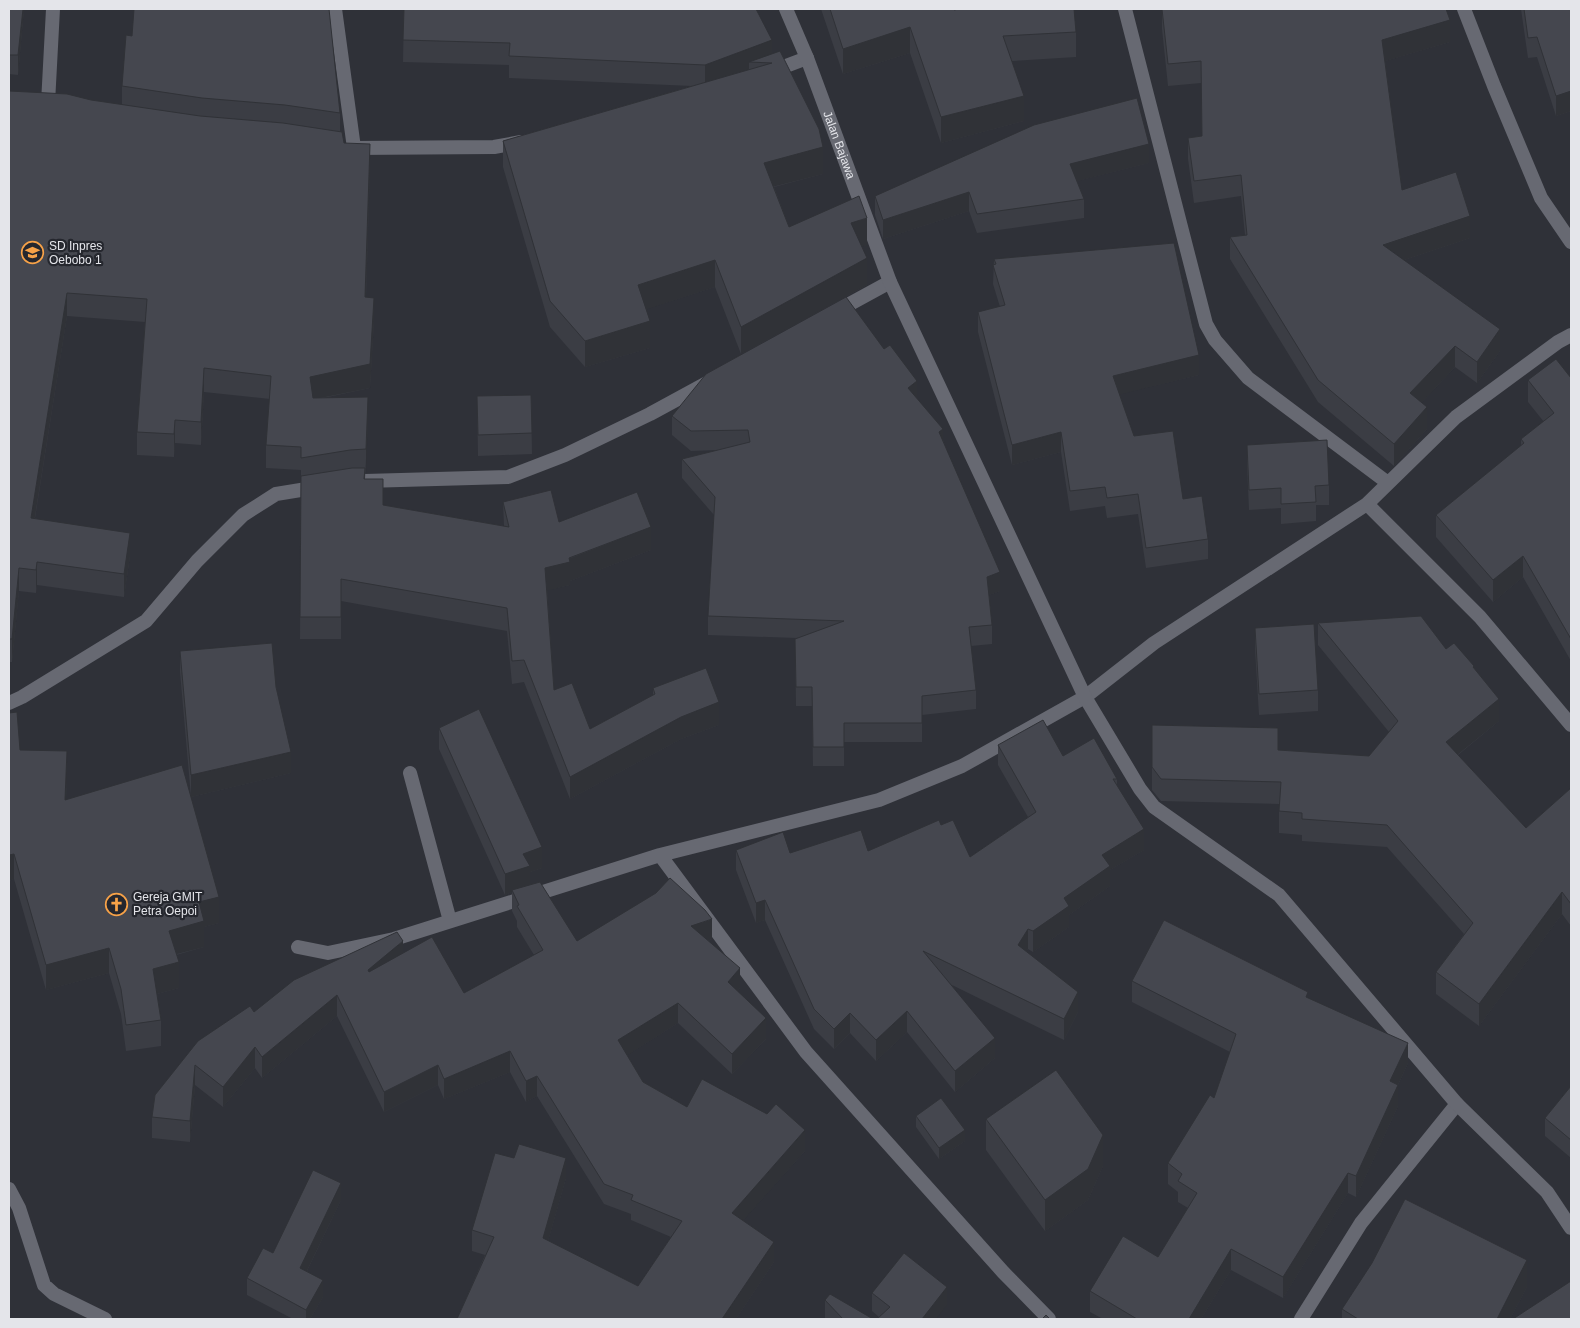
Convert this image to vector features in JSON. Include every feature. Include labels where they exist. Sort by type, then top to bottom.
[{"type":"street","points":[[47,103],[52,9]]},
{"type":"street","points":[[335,9],[349,148],[494,147],[535,140]]},
{"type":"street","name":"Jalan Bajawa","points":[[786,9],[807,58],[890,282],[1085,697],[1140,789],[1154,808],[1279,895],[1457,1104],[1546,1192],[1571,1228]]},
{"type":"street","points":[[1125,9],[1206,324],[1215,340],[1248,378],[1388,483]]},
{"type":"street","points":[[1464,9],[1541,198],[1571,242]]},
{"type":"street","points":[[760,76],[807,58]]},
{"type":"street","points":[[821,320],[890,282]]},
{"type":"street","points":[[298,948],[328,953],[394,939],[660,855],[879,800],[962,766],[1085,697],[1154,643],[1367,504],[1456,417],[1558,342],[1571,335]]},
{"type":"street","points":[[351,482],[508,477],[565,455],[650,414],[719,376]]},
{"type":"street","points":[[9,702],[22,697],[146,621],[197,561],[242,515],[276,494],[332,485]]},
{"type":"street","points":[[1367,504],[1480,617],[1571,725]]},
{"type":"street","points":[[410,773],[450,921]]},
{"type":"street","points":[[660,855],[806,1052],[1003,1272],[1049,1319]]},
{"type":"street","points":[[1301,1319],[1361,1223],[1457,1104]]},
{"type":"street","points":[[9,1189],[19,1208],[44,1285],[54,1294],[105,1319]]},
{"type":"building","points":[[9,9],[23,9],[18,55],[9,55]]},
{"type":"building","points":[[134,9],[329,9],[340,113],[285,105],[202,98],[122,86],[126,35],[132,36]]},
{"type":"building","points":[[404,9],[756,9],[772,40],[705,65],[509,56],[510,43],[403,40]]},
{"type":"building","points":[[830,9],[1074,9],[1076,32],[1003,36],[1024,96],[941,117],[910,27],[843,49]]},
{"type":"building","points":[[1162,9],[1446,9],[1450,20],[1382,40],[1402,190],[1456,172],[1470,216],[1383,245],[1500,329],[1477,362],[1455,346],[1410,393],[1427,407],[1394,444],[1318,380],[1230,237],[1247,235],[1241,175],[1194,181],[1188,138],[1202,136],[1201,61],[1168,64]]},
{"type":"building","points":[[1524,9],[1571,9],[1571,91],[1556,96],[1537,37],[1528,38]]},
{"type":"building","points":[[780,51],[819,129],[823,147],[764,163],[789,227],[859,196],[867,218],[851,223],[867,258],[741,327],[715,260],[638,285],[650,321],[585,341],[550,301],[503,141],[772,63],[749,62]]},
{"type":"building","points":[[9,91],[67,94],[91,100],[200,116],[283,123],[342,132],[344,143],[370,144],[365,297],[374,298],[370,364],[310,377],[313,398],[368,397],[366,449],[301,458],[301,447],[266,445],[271,376],[204,368],[201,422],[175,420],[174,434],[137,432],[147,299],[67,293],[31,518],[130,533],[124,574],[37,562],[36,570],[19,568],[12,639],[9,639]]},
{"type":"building","points":[[1137,98],[1149,144],[1070,164],[1084,199],[977,214],[969,192],[883,220],[875,196],[1034,125]]},
{"type":"building","points":[[1174,243],[1199,355],[1113,376],[1134,436],[1173,431],[1183,499],[1202,496],[1208,539],[1146,548],[1138,494],[1107,498],[1105,487],[1070,491],[1061,432],[1012,445],[978,312],[1005,305],[993,265],[996,264],[994,259]]},
{"type":"building","points":[[846,297],[884,349],[890,345],[917,381],[908,388],[943,429],[939,432],[1000,572],[987,577],[992,625],[969,627],[976,690],[922,696],[922,723],[844,723],[844,747],[813,747],[812,687],[796,687],[795,639],[844,621],[708,616],[715,497],[682,459],[750,442],[748,430],[691,431],[672,416],[706,374]]},
{"type":"building","points":[[1556,359],[1571,378],[1571,639],[1523,556],[1493,580],[1436,515],[1524,443],[1521,439],[1554,413],[1528,380]]},
{"type":"building","points":[[531,395],[532,433],[478,435],[477,396]]},
{"type":"building","points":[[1327,440],[1329,485],[1315,486],[1316,502],[1281,504],[1281,488],[1249,490],[1247,445]]},
{"type":"building","points":[[352,468],[365,468],[364,479],[383,479],[383,505],[509,527],[503,502],[551,490],[559,522],[637,492],[651,527],[569,558],[570,562],[545,568],[554,690],[572,683],[590,729],[655,694],[653,688],[706,668],[719,702],[681,717],[570,777],[524,660],[512,661],[507,608],[341,579],[341,617],[300,617],[301,476]]},
{"type":"building","points":[[1421,616],[1446,649],[1454,643],[1499,699],[1446,742],[1526,828],[1571,788],[1571,904],[1562,892],[1479,1004],[1436,972],[1473,923],[1387,825],[1302,819],[1302,813],[1279,811],[1281,782],[1161,779],[1152,767],[1152,725],[1278,728],[1278,750],[1369,756],[1398,721],[1318,623]]},
{"type":"building","points":[[1314,624],[1318,690],[1259,694],[1255,628]]},
{"type":"building","points":[[272,643],[276,687],[291,752],[191,775],[180,651]]},
{"type":"building","points":[[479,709],[542,847],[523,854],[530,866],[505,874],[439,728]]},
{"type":"building","points":[[17,712],[20,750],[67,751],[65,800],[182,765],[219,897],[199,902],[204,921],[169,931],[179,962],[153,969],[161,1020],[126,1025],[121,989],[109,948],[46,965],[14,854],[9,855],[9,713]]},
{"type":"building","points":[[1043,720],[1063,756],[1094,738],[1117,779],[1113,779],[1144,829],[1102,855],[1110,866],[1064,898],[1069,906],[1033,931],[1028,929],[1018,945],[1078,992],[1064,1019],[923,951],[995,1038],[955,1071],[907,1011],[876,1040],[850,1013],[834,1029],[814,1009],[765,900],[756,903],[736,850],[783,832],[790,853],[861,830],[868,851],[939,820],[941,825],[953,820],[970,857],[1036,812],[998,745]]},
{"type":"building","points":[[670,878],[705,910],[712,919],[691,926],[740,968],[728,982],[766,1018],[732,1054],[678,1003],[618,1040],[643,1082],[687,1107],[702,1079],[767,1114],[776,1104],[805,1130],[732,1213],[774,1242],[722,1319],[457,1319],[494,1237],[472,1230],[495,1153],[514,1158],[519,1144],[566,1158],[543,1238],[638,1286],[682,1221],[631,1200],[633,1195],[604,1184],[537,1076],[526,1081],[510,1051],[444,1079],[438,1065],[384,1092],[337,995],[262,1057],[255,1047],[223,1087],[195,1065],[190,1121],[152,1117],[155,1095],[198,1041],[250,1006],[254,1012],[294,980],[397,932],[403,941],[368,970],[369,972],[432,937],[464,993],[543,950],[517,906],[519,905],[512,890],[540,882],[577,941],[656,893]]},
{"type":"building","points":[[1164,920],[1308,992],[1306,997],[1408,1043],[1390,1081],[1398,1085],[1356,1176],[1348,1173],[1283,1277],[1231,1249],[1189,1319],[1137,1319],[1090,1291],[1123,1236],[1158,1257],[1197,1193],[1178,1181],[1182,1174],[1168,1163],[1210,1095],[1214,1098],[1236,1034],[1132,981]]},
{"type":"building","points":[[1056,1070],[1103,1135],[1088,1169],[1045,1200],[986,1119]]},
{"type":"building","points":[[1571,1086],[1571,1140],[1545,1118]]},
{"type":"building","points":[[941,1098],[965,1130],[939,1148],[916,1116]]},
{"type":"building","points":[[313,1170],[341,1183],[300,1268],[323,1280],[306,1310],[247,1278],[263,1248],[273,1253]]},
{"type":"building","points":[[1405,1199],[1527,1260],[1497,1319],[1358,1319],[1342,1309],[1372,1263]]},
{"type":"building","points":[[904,1253],[947,1287],[922,1319],[877,1319],[890,1307],[872,1293]]},
{"type":"building","points":[[1571,1281],[1571,1319],[1513,1319]]},
{"type":"building","points":[[830,1294],[873,1319],[843,1319],[825,1300]]},
{"type":"building","points":[[1046,1315],[1050,1319],[1042,1319]]},
{"type":"place","name":"SD Inpres Oebobo 1","points":[[33,253]]},
{"type":"place","name":"Gereja GMIT Petra Oepoi","points":[[117,904]]}]
